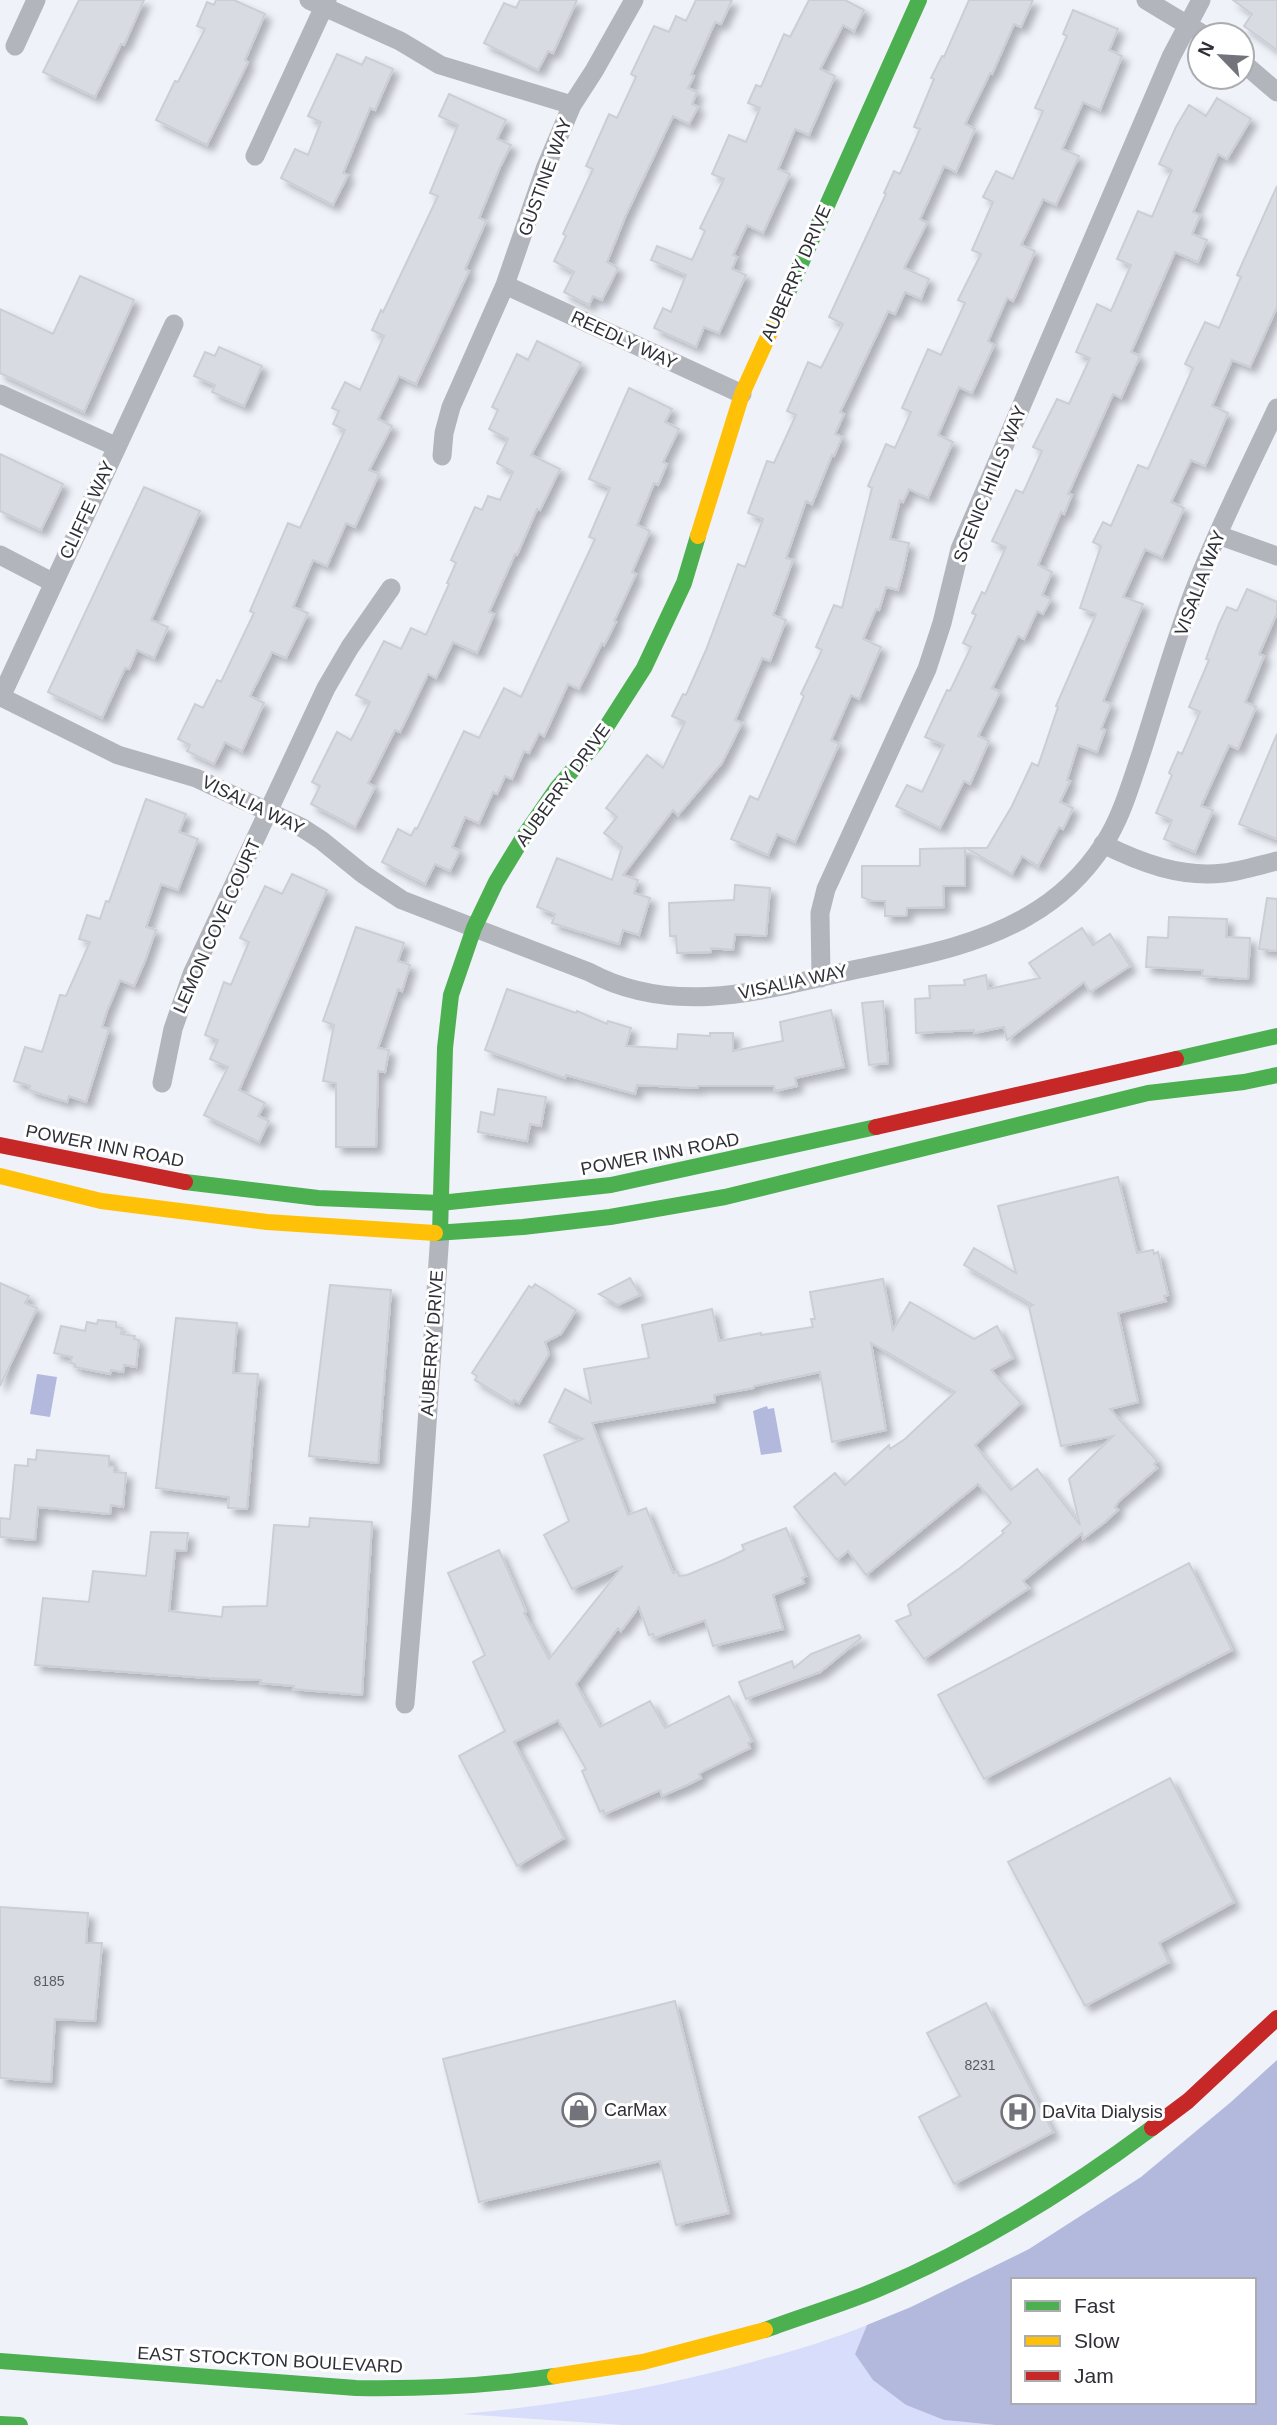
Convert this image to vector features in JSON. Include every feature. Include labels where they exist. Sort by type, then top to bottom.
[{"type":"main road","name":"AUBERRY DRIVE","points":[[440,1233],[442,1103],[451,995],[474,928],[496,883],[524,836],[557,788],[596,743],[644,668],[684,583],[717,468],[742,394],[919,0]]},
{"type":"main road","name":"POWER INN ROAD","points":[[0,1145],[159,1178],[237,1189],[318,1198],[440,1203],[611,1185],[716,1164],[1277,1036]]},
{"type":"main road","points":[[0,1176],[102,1201],[189,1214],[440,1233],[523,1227],[703,1202],[1148,1093],[1244,1082],[1277,1075]]},
{"type":"main road","name":"EAST STOCKTON BOULEVARD","points":[[0,2361],[293,2384],[403,2388],[515,2383],[646,2362],[705,2348],[840,2305],[926,2267],[1027,2214],[1097,2170],[1164,2122],[1277,2018]]},
{"type":"main road","points":[[0,2424],[20,2425]]},
{"type":"street","points":[[15,46],[36,0]]},
{"type":"street","name":"GUSTINE WAY","points":[[442,456],[444,433],[451,407],[505,285],[545,169],[572,105],[634,0]]},
{"type":"street","points":[[1146,0],[1186,23]]},
{"type":"street","name":"SCENIC HILLS WAY","points":[[1189,21],[1200,0]]},
{"type":"street","points":[[255,156],[320,2],[400,41],[440,65],[572,105]]},
{"type":"street","name":"SCENIC HILLS WAY","points":[[821,978],[820,913],[826,889],[927,669],[942,623],[960,549],[1186,26]]},
{"type":"street","points":[[1256,74],[1277,92]]},
{"type":"street","name":"REEDLY WAY","points":[[505,285],[742,394]]},
{"type":"street","name":"CLIFFE WAY","points":[[1,697],[174,324]]},
{"type":"street","points":[[0,394],[117,447]]},
{"type":"street","name":"VISALIA WAY","points":[[1,697],[118,755],[196,778],[268,811],[321,839],[363,874],[402,900],[589,972],[615,986],[652,993],[699,997],[755,993],[962,944],[1009,927],[1030,916],[1059,894],[1083,870],[1103,844],[1121,810],[1194,592],[1277,408]]},
{"type":"street","points":[[1218,535],[1277,556]]},
{"type":"street","points":[[0,555],[54,583]]},
{"type":"street","name":"LEMON COVE COURT","points":[[162,1083],[173,1029],[192,974],[326,688],[350,647],[391,588]]},
{"type":"street","points":[[1103,844],[1157,868],[1184,872],[1224,873],[1277,861]]},
{"type":"street","name":"AUBERRY DRIVE","points":[[405,1704],[440,1233]]},
{"type":"shaded area","points":[[37,1374],[57,1377],[50,1417],[30,1414]]},
{"type":"shaded area","points":[[767,1406],[768,1409],[774,1408],[782,1452],[761,1455],[753,1411]]},
{"type":"shaded area","points":[[1277,2060],[1277,2425],[995,2425],[944,2420],[906,2405],[873,2380],[855,2354],[867,2325],[911,2307],[1029,2249],[1141,2177]]},
{"type":"shaded area","points":[[867,2325],[855,2354],[906,2405],[944,2420],[995,2425],[623,2425],[462,2414],[573,2400],[720,2371],[840,2336]]},
{"type":"building","points":[[79,0],[144,0],[124,45],[121,44],[95,97],[43,72]]},
{"type":"building","points":[[216,0],[234,0],[265,14],[245,60],[248,62],[207,145],[156,120],[205,29],[197,26],[207,2],[214,5]]},
{"type":"building","points":[[520,0],[577,0],[553,53],[548,51],[538,70],[484,43],[504,3],[516,8]]},
{"type":"building","points":[[696,0],[732,0],[721,24],[715,22],[691,75],[694,76],[688,88],[697,92],[692,104],[698,107],[689,124],[673,116],[607,262],[618,268],[602,300],[593,296],[589,305],[564,292],[574,272],[554,261],[566,236],[563,234],[593,169],[586,166],[609,114],[617,118],[636,77],[631,74],[654,26],[669,32],[676,16],[686,21]]},
{"type":"building","points":[[809,0],[845,0],[864,10],[854,31],[843,25],[820,69],[835,76],[809,135],[795,129],[778,169],[790,174],[763,233],[747,225],[733,255],[737,257],[732,269],[746,275],[719,333],[704,327],[696,347],[654,328],[663,308],[671,312],[686,275],[651,260],[657,246],[692,260],[705,231],[700,228],[724,179],[712,174],[729,135],[746,142],[760,108],[748,103],[756,85],[761,87],[784,34],[790,37]]},
{"type":"building","points":[[969,0],[1033,0],[1021,27],[1014,24],[992,74],[990,73],[965,124],[975,129],[956,172],[944,166],[920,219],[927,223],[904,268],[929,279],[921,299],[905,292],[895,314],[888,311],[840,412],[844,414],[835,434],[842,437],[812,504],[806,501],[786,558],[793,560],[773,615],[786,620],[770,661],[762,658],[735,720],[742,723],[722,763],[678,815],[673,810],[623,875],[638,880],[634,893],[650,898],[639,935],[623,930],[619,944],[552,923],[555,914],[537,907],[557,858],[612,880],[622,847],[604,833],[617,817],[606,808],[647,755],[663,768],[685,722],[672,716],[683,694],[686,695],[738,564],[745,567],[763,519],[748,513],[767,461],[774,463],[796,415],[787,411],[808,362],[821,368],[843,324],[829,317],[894,171],[900,174],[920,129],[914,127],[934,79],[931,78],[942,56],[944,57]]},
{"type":"building","points":[[1233,0],[1277,0],[1277,50],[1256,35],[1256,21],[1247,21],[1252,14]]},
{"type":"building","points":[[1073,10],[1118,29],[1109,50],[1122,56],[1100,110],[1083,102],[1062,149],[1079,156],[1056,205],[1043,199],[1021,245],[1035,251],[1013,301],[1007,298],[988,341],[994,345],[972,393],[959,387],[938,435],[953,442],[928,498],[909,489],[903,502],[900,500],[890,539],[909,543],[898,590],[886,587],[879,610],[876,609],[863,639],[881,647],[859,699],[851,695],[831,740],[839,744],[795,842],[777,834],[768,855],[731,839],[750,796],[758,800],[804,696],[801,694],[822,650],[816,647],[834,605],[842,608],[872,488],[868,486],[886,444],[895,448],[911,412],[902,408],[928,349],[941,355],[965,303],[958,300],[981,254],[972,250],[993,202],[983,197],[996,171],[1013,179],[1043,111],[1035,108],[1067,36],[1063,34]]},
{"type":"building","points":[[337,54],[362,65],[366,57],[393,69],[375,110],[370,108],[343,173],[348,175],[333,205],[281,178],[295,149],[308,155],[321,122],[308,116]]},
{"type":"building","points":[[449,94],[506,120],[497,139],[511,145],[479,218],[486,221],[465,269],[469,271],[416,384],[399,376],[378,419],[392,426],[369,470],[379,474],[355,527],[346,523],[327,566],[313,560],[293,607],[308,613],[286,658],[272,652],[250,696],[264,703],[242,751],[225,742],[214,764],[187,751],[190,745],[178,739],[195,704],[203,708],[217,680],[221,682],[254,613],[250,611],[288,523],[300,528],[345,430],[333,424],[339,411],[332,408],[345,382],[360,390],[384,336],[372,330],[438,196],[430,193],[458,125],[439,116]]},
{"type":"building","points":[[1217,98],[1251,119],[1227,159],[1218,154],[1193,212],[1200,215],[1192,234],[1207,240],[1198,262],[1175,252],[1131,352],[1140,356],[1121,398],[1113,394],[1068,494],[1072,495],[1064,514],[1061,512],[1038,565],[1052,572],[1042,595],[1051,599],[1043,614],[1037,611],[1024,639],[1018,636],[992,688],[1000,692],[978,736],[989,741],[970,784],[964,781],[940,828],[896,806],[907,785],[922,792],[944,745],[925,737],[971,647],[963,643],[976,615],[972,613],[982,592],[985,594],[1006,547],[992,541],[1016,490],[1023,493],[1042,451],[1033,447],[1057,399],[1069,404],[1090,358],[1076,352],[1097,304],[1111,311],[1131,265],[1117,259],[1138,211],[1152,217],[1172,170],[1159,164],[1176,127],[1189,105],[1206,116]]},
{"type":"building","points":[[1277,186],[1277,307],[1250,367],[1232,360],[1212,406],[1228,413],[1205,466],[1191,460],[1171,502],[1184,508],[1162,557],[1145,549],[1123,597],[1143,604],[1103,701],[1111,704],[1101,729],[1105,730],[1097,752],[1078,745],[1067,780],[1070,781],[1060,802],[1073,808],[1063,829],[1059,827],[1038,866],[1022,856],[1012,874],[966,848],[987,848],[1012,806],[1032,763],[1038,766],[1058,707],[1056,706],[1096,614],[1080,608],[1101,546],[1093,542],[1103,522],[1111,526],[1138,465],[1148,469],[1193,368],[1185,364],[1205,322],[1219,328],[1241,277],[1237,275]]},
{"type":"building","points":[[80,276],[134,300],[84,412],[0,373],[0,309],[53,334]]},
{"type":"building","points":[[537,341],[581,363],[531,455],[560,469],[540,510],[537,509],[517,555],[515,554],[489,612],[494,614],[477,653],[453,642],[436,678],[428,674],[400,732],[395,730],[368,783],[375,787],[355,827],[311,804],[320,786],[312,782],[337,732],[351,740],[370,702],[356,695],[384,641],[401,649],[411,628],[426,635],[456,563],[451,560],[475,507],[482,510],[488,496],[500,500],[513,472],[497,463],[508,439],[489,429],[498,410],[492,407],[517,354],[528,360]]},
{"type":"building","points":[[219,347],[262,366],[244,406],[212,392],[215,385],[194,376],[205,352],[215,356]]},
{"type":"building","points":[[629,388],[672,409],[665,422],[679,429],[663,462],[667,464],[658,485],[654,483],[637,525],[650,531],[632,572],[636,574],[614,621],[616,622],[604,645],[602,643],[579,689],[568,684],[544,736],[539,733],[529,753],[524,751],[512,779],[505,776],[497,794],[493,792],[479,823],[465,817],[452,847],[460,851],[450,871],[435,864],[425,884],[382,862],[398,829],[411,836],[415,828],[417,829],[464,731],[479,738],[504,688],[521,697],[595,539],[589,537],[610,488],[589,479]]},
{"type":"building","points":[[0,454],[63,484],[41,530],[0,511]]},
{"type":"building","points":[[144,487],[200,511],[151,620],[168,627],[154,658],[137,650],[129,669],[125,668],[102,718],[48,692]]},
{"type":"building","points":[[1247,589],[1277,602],[1277,613],[1259,654],[1264,656],[1245,702],[1256,707],[1238,749],[1229,745],[1201,806],[1213,810],[1195,852],[1164,839],[1172,820],[1156,813],[1172,775],[1169,773],[1178,752],[1182,754],[1200,712],[1189,707],[1209,660],[1206,659],[1219,624],[1227,607],[1237,611]]},
{"type":"building","points":[[1277,734],[1277,839],[1239,824]]},
{"type":"building","points":[[146,799],[186,814],[179,832],[198,839],[178,890],[161,884],[146,927],[156,930],[134,986],[120,980],[107,1011],[102,1027],[109,1029],[86,1102],[69,1096],[67,1102],[29,1090],[30,1086],[14,1081],[25,1047],[42,1052],[60,995],[66,996],[90,942],[79,939],[87,915],[100,919],[106,901],[109,902]]},
{"type":"building","points":[[965,848],[965,886],[943,886],[944,907],[907,908],[906,916],[885,916],[885,901],[872,901],[862,897],[862,866],[920,866],[920,849]]},
{"type":"building","points":[[292,874],[327,890],[239,1090],[265,1103],[258,1116],[269,1121],[259,1142],[204,1115],[228,1067],[210,1059],[218,1040],[205,1035],[224,982],[231,985],[249,942],[240,938],[265,886],[282,894]]},
{"type":"building","points":[[735,885],[770,888],[766,936],[735,934],[733,950],[711,948],[711,952],[677,953],[676,936],[670,936],[669,903],[734,900]]},
{"type":"building","points":[[1267,898],[1277,899],[1277,951],[1259,949]]},
{"type":"building","points":[[1169,917],[1227,919],[1226,937],[1250,938],[1248,979],[1202,976],[1203,970],[1146,967],[1148,937],[1168,938]]},
{"type":"building","points":[[356,927],[404,943],[398,961],[410,965],[402,991],[398,989],[378,1048],[389,1050],[385,1072],[378,1071],[376,1147],[336,1147],[336,1083],[323,1081],[334,1025],[323,1021]]},
{"type":"building","points":[[1082,928],[1093,945],[1110,934],[1130,966],[1090,992],[1084,982],[1007,1040],[1004,1027],[974,1033],[974,1030],[916,1033],[915,999],[930,998],[929,986],[965,985],[964,980],[986,975],[988,989],[1040,978],[1029,963]]},
{"type":"building","points":[[507,989],[576,1013],[577,1011],[607,1024],[608,1021],[631,1028],[626,1046],[677,1049],[678,1034],[710,1036],[710,1033],[733,1033],[733,1051],[783,1041],[780,1022],[831,1010],[844,1067],[795,1078],[797,1086],[775,1091],[774,1086],[698,1088],[637,1085],[635,1094],[566,1075],[565,1078],[485,1050]]},
{"type":"building","points":[[883,1001],[888,1063],[869,1065],[862,1003]]},
{"type":"building","points":[[498,1089],[546,1097],[541,1126],[530,1124],[527,1141],[478,1132],[481,1112],[494,1115]]},
{"type":"building","points":[[1118,1177],[1137,1253],[1153,1250],[1154,1254],[1158,1252],[1168,1295],[1164,1296],[1166,1301],[1118,1313],[1138,1402],[1110,1409],[1157,1461],[1154,1464],[1157,1468],[1119,1501],[1115,1507],[1118,1510],[1105,1522],[1083,1539],[1082,1533],[1023,1581],[1029,1588],[924,1659],[896,1621],[911,1615],[908,1605],[1004,1533],[1002,1531],[1011,1523],[978,1484],[866,1575],[848,1551],[837,1560],[794,1507],[835,1473],[845,1485],[889,1445],[890,1449],[905,1439],[955,1392],[871,1343],[886,1430],[832,1442],[820,1372],[714,1395],[715,1402],[592,1423],[628,1515],[646,1508],[673,1573],[678,1572],[679,1576],[687,1575],[744,1550],[742,1545],[786,1528],[806,1576],[802,1578],[804,1583],[773,1595],[783,1629],[713,1646],[705,1620],[654,1638],[653,1634],[649,1635],[639,1607],[621,1631],[618,1628],[576,1684],[600,1727],[650,1701],[665,1728],[729,1696],[752,1741],[748,1743],[750,1748],[705,1770],[699,1774],[701,1778],[685,1786],[662,1796],[660,1790],[605,1814],[603,1810],[600,1812],[582,1771],[586,1769],[558,1720],[514,1742],[564,1838],[517,1866],[459,1756],[505,1731],[473,1662],[485,1655],[448,1573],[499,1550],[526,1611],[524,1613],[549,1659],[623,1566],[572,1589],[544,1535],[569,1521],[544,1455],[583,1439],[549,1422],[565,1389],[591,1403],[584,1369],[649,1358],[642,1325],[712,1309],[719,1341],[813,1327],[811,1319],[815,1319],[810,1292],[883,1279],[893,1330],[910,1302],[974,1339],[997,1326],[1013,1358],[991,1370],[1021,1403],[975,1445],[1011,1490],[1037,1469],[1080,1525],[1069,1479],[1113,1436],[1061,1446],[1029,1307],[1033,1305],[964,1265],[974,1248],[1016,1273],[998,1206]]},
{"type":"building","points":[[630,1278],[640,1295],[618,1305],[599,1294]]},
{"type":"building","points":[[0,1283],[29,1296],[25,1303],[37,1308],[0,1386]]},
{"type":"building","points":[[535,1284],[576,1310],[561,1334],[545,1342],[549,1354],[519,1403],[514,1400],[513,1403],[475,1380],[477,1376],[472,1373],[529,1286],[532,1288]]},
{"type":"building","points":[[330,1285],[391,1290],[378,1463],[309,1456]]},
{"type":"building","points":[[176,1318],[237,1323],[233,1373],[258,1374],[247,1509],[228,1508],[229,1497],[156,1488]]},
{"type":"building","points":[[98,1320],[116,1322],[116,1327],[122,1328],[121,1334],[135,1336],[134,1339],[139,1340],[136,1367],[124,1365],[123,1372],[111,1370],[110,1374],[75,1367],[75,1364],[70,1363],[72,1357],[54,1353],[61,1326],[85,1331],[87,1322],[97,1324]]},
{"type":"building","points":[[37,1450],[109,1456],[109,1466],[114,1466],[114,1472],[126,1473],[123,1507],[111,1505],[110,1514],[38,1507],[35,1540],[0,1537],[0,1518],[10,1519],[15,1465],[28,1466],[28,1459],[36,1460]]},
{"type":"building","points":[[310,1518],[372,1522],[362,1695],[293,1689],[294,1686],[260,1683],[261,1680],[35,1665],[43,1598],[89,1602],[93,1571],[146,1576],[151,1532],[188,1533],[186,1551],[175,1550],[169,1611],[222,1617],[223,1607],[267,1606],[274,1525],[309,1527]]},
{"type":"building","points":[[1189,1563],[1232,1650],[984,1779],[938,1695]]},
{"type":"building","points":[[859,1635],[861,1638],[820,1672],[746,1699],[739,1682],[792,1661],[794,1668],[811,1654]]},
{"type":"building","points":[[1170,1778],[1234,1902],[1159,1943],[1169,1962],[1085,2006],[1008,1862]]},
{"type":"building","points":[[0,1907],[88,1913],[86,1943],[102,1943],[95,2021],[55,2019],[51,2082],[0,2078]]},
{"type":"building","name":"CarMax","points":[[675,2001],[729,2213],[676,2225],[660,2161],[479,2202],[443,2059]]},
{"type":"building","points":[[986,2003],[1053,2132],[954,2184],[919,2117],[960,2096],[927,2033]]},
{"type":"traffic: fast","points":[[786,297],[919,0]]},
{"type":"traffic: fast","points":[[440,1233],[445,1048],[451,995],[474,928],[496,882],[524,836],[557,788],[596,743],[644,668],[684,583],[698,536]]},
{"type":"traffic: fast","points":[[1176,1059],[1277,1036]]},
{"type":"traffic: fast","points":[[435,1233],[610,1217],[725,1197],[1148,1093],[1244,1082],[1277,1075]]},
{"type":"traffic: fast","points":[[185,1182],[318,1198],[440,1203],[611,1185],[876,1127]]},
{"type":"traffic: fast","points":[[765,2330],[849,2301],[949,2256],[1053,2196],[1152,2128]]},
{"type":"traffic: fast","points":[[0,2361],[356,2388],[456,2386],[555,2376]]},
{"type":"traffic: fast","points":[[0,2424],[20,2425]]},
{"type":"traffic: slow","points":[[698,536],[742,394],[786,297]]},
{"type":"traffic: slow","points":[[0,1176],[101,1201],[267,1222],[435,1233]]},
{"type":"traffic: slow","points":[[555,2376],[643,2362],[765,2330]]},
{"type":"traffic: jam","points":[[876,1127],[1176,1059]]},
{"type":"traffic: jam","points":[[0,1145],[185,1182]]},
{"type":"traffic: jam","points":[[1152,2128],[1188,2101],[1277,2018]]},
{"type":"place","name":"CarMax","points":[[579,2110]]},
{"type":"place","name":"DaVita Dialysis","points":[[1018,2112]]}]
